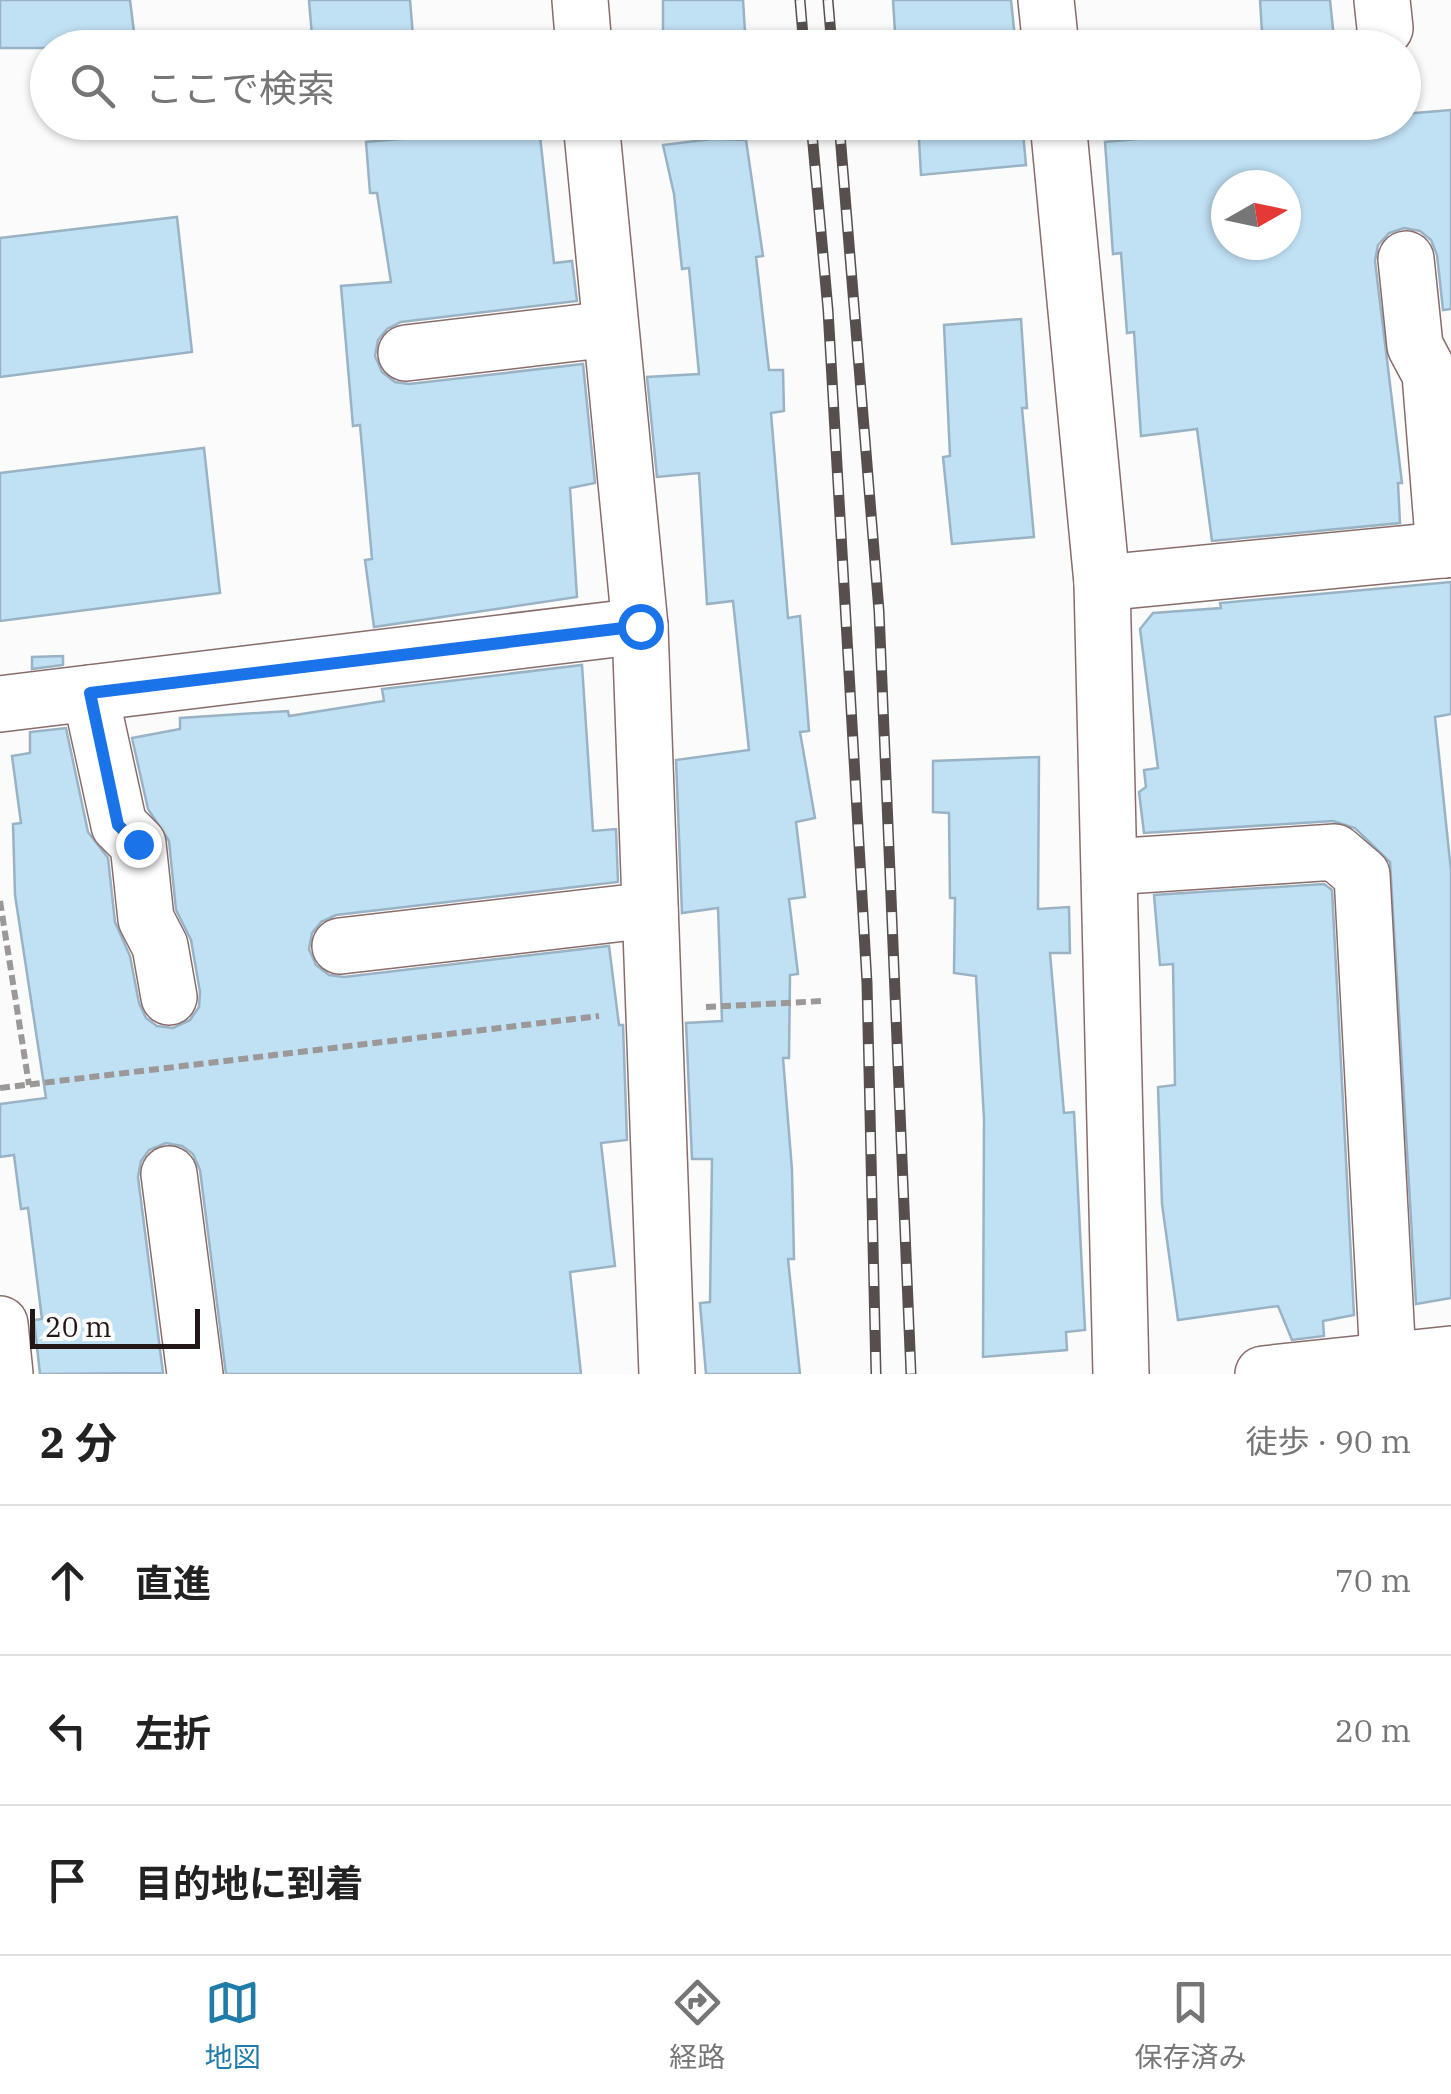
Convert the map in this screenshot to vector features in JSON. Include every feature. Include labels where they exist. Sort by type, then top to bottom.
[{"type":"street","points":[[580,0],[582,30]]},
{"type":"street","points":[[1046,0],[1049,30]]},
{"type":"street","points":[[593,140],[640,626],[667,1374]]},
{"type":"street","points":[[1060,140],[1102,583],[1121,1374]]},
{"type":"street","points":[[1102,583],[1447,550],[1430,374],[1415,346],[1406,259]]},
{"type":"street","points":[[406,353],[610,330]]},
{"type":"street","points":[[0,704],[640,626]]},
{"type":"street","points":[[90,693],[118,825],[138,844],[146,919],[160,946],[168,997]]},
{"type":"street","points":[[1110,867],[1336,852],[1362,875],[1388,1360]]},
{"type":"street","points":[[340,946],[650,910]]},
{"type":"street","points":[[169,1174],[194,1374]]},
{"type":"street","points":[[0,1324],[6,1374]]},
{"type":"street","points":[[1263,1374],[1451,1354]]},
{"type":"path","points":[[0,901],[29,1086]]},
{"type":"path","points":[[0,1088],[652,1009],[823,1001]]},
{"type":"building","points":[[0,0],[130,0],[134,30],[30,30],[30,48],[0,48]]},
{"type":"building","points":[[309,0],[410,0],[412,30],[312,30]]},
{"type":"building","points":[[663,0],[743,0],[745,30],[663,30]]},
{"type":"building","points":[[893,0],[1011,0],[1014,30],[895,30]]},
{"type":"building","points":[[1260,0],[1330,0],[1333,30],[1262,30]]},
{"type":"building","points":[[1451,110],[1451,309],[1443,310],[1437,255],[1431,240],[1420,231],[1404,228],[1389,233],[1378,245],[1375,261],[1402,483],[1398,483],[1400,523],[1212,541],[1197,429],[1141,436],[1134,332],[1127,333],[1121,253],[1113,254],[1105,142],[1421,140],[1421,113]]},
{"type":"building","points":[[540,140],[554,263],[572,261],[577,301],[401,322],[387,329],[378,340],[375,356],[382,372],[395,382],[409,384],[583,364],[595,483],[570,488],[577,597],[374,627],[365,560],[372,559],[360,425],[353,426],[341,286],[391,282],[377,193],[370,193],[366,142]]},
{"type":"building","points":[[746,140],[763,256],[756,257],[769,370],[783,370],[784,411],[771,413],[788,618],[800,616],[809,731],[800,732],[815,818],[796,822],[805,897],[789,899],[798,974],[790,975],[789,1058],[783,1058],[792,1170],[794,1259],[788,1259],[800,1374],[706,1374],[700,1303],[710,1302],[712,1159],[692,1159],[686,1023],[722,1021],[718,908],[682,913],[676,760],[749,750],[733,601],[707,604],[699,473],[657,477],[647,377],[699,374],[689,268],[682,269],[674,194],[663,145]]},
{"type":"building","points":[[919,140],[1024,140],[1026,165],[921,175]]},
{"type":"building","points":[[177,217],[192,352],[0,377],[0,238]]},
{"type":"building","points":[[1021,319],[1027,408],[1022,408],[1034,537],[952,544],[943,457],[950,456],[944,325]]},
{"type":"building","points":[[204,448],[220,593],[0,621],[0,473]]},
{"type":"building","points":[[1451,582],[1451,714],[1435,717],[1451,871],[1451,1298],[1416,1304],[1390,862],[1355,828],[1333,821],[1144,833],[1139,792],[1146,787],[1144,770],[1158,768],[1140,629],[1153,613],[1221,608],[1220,603]]},
{"type":"building","points":[[63,656],[63,665],[32,669],[32,657]]},
{"type":"building","points":[[582,665],[593,831],[616,829],[618,882],[336,915],[321,922],[312,933],[309,949],[316,965],[329,975],[344,977],[609,946],[619,1025],[623,1025],[627,1140],[601,1143],[615,1266],[570,1272],[581,1374],[226,1374],[200,1170],[193,1154],[182,1146],[166,1143],[149,1150],[141,1161],[138,1177],[163,1373],[40,1374],[34,1320],[42,1319],[28,1208],[21,1209],[14,1155],[0,1157],[0,1104],[46,1098],[15,895],[13,824],[21,823],[12,756],[30,753],[30,732],[66,728],[88,832],[108,858],[115,922],[130,956],[139,1003],[146,1018],[157,1026],[173,1028],[190,1020],[199,1007],[200,992],[191,940],[176,910],[169,841],[148,809],[132,738],[180,729],[180,718],[288,711],[289,716],[384,701],[382,689]]},
{"type":"building","points":[[1039,757],[1038,909],[1069,907],[1070,953],[1050,953],[1064,1113],[1074,1112],[1085,1330],[1066,1332],[1067,1350],[983,1357],[984,1119],[976,976],[954,973],[955,898],[950,898],[949,813],[933,812],[933,761]]},
{"type":"building","points":[[1324,884],[1332,890],[1354,1315],[1323,1321],[1324,1336],[1292,1340],[1278,1306],[1178,1320],[1162,1204],[1158,1087],[1175,1085],[1173,964],[1160,965],[1154,895]]},
{"type":"railway","points":[[800,0],[802,30]]},
{"type":"railway","points":[[828,0],[830,30]]},
{"type":"railway","points":[[813,140],[828,310],[867,983],[876,1374]]},
{"type":"railway","points":[[840,140],[879,611],[911,1374]]},
{"type":"route","points":[[138,844],[118,825],[90,693],[640,626]]}]
